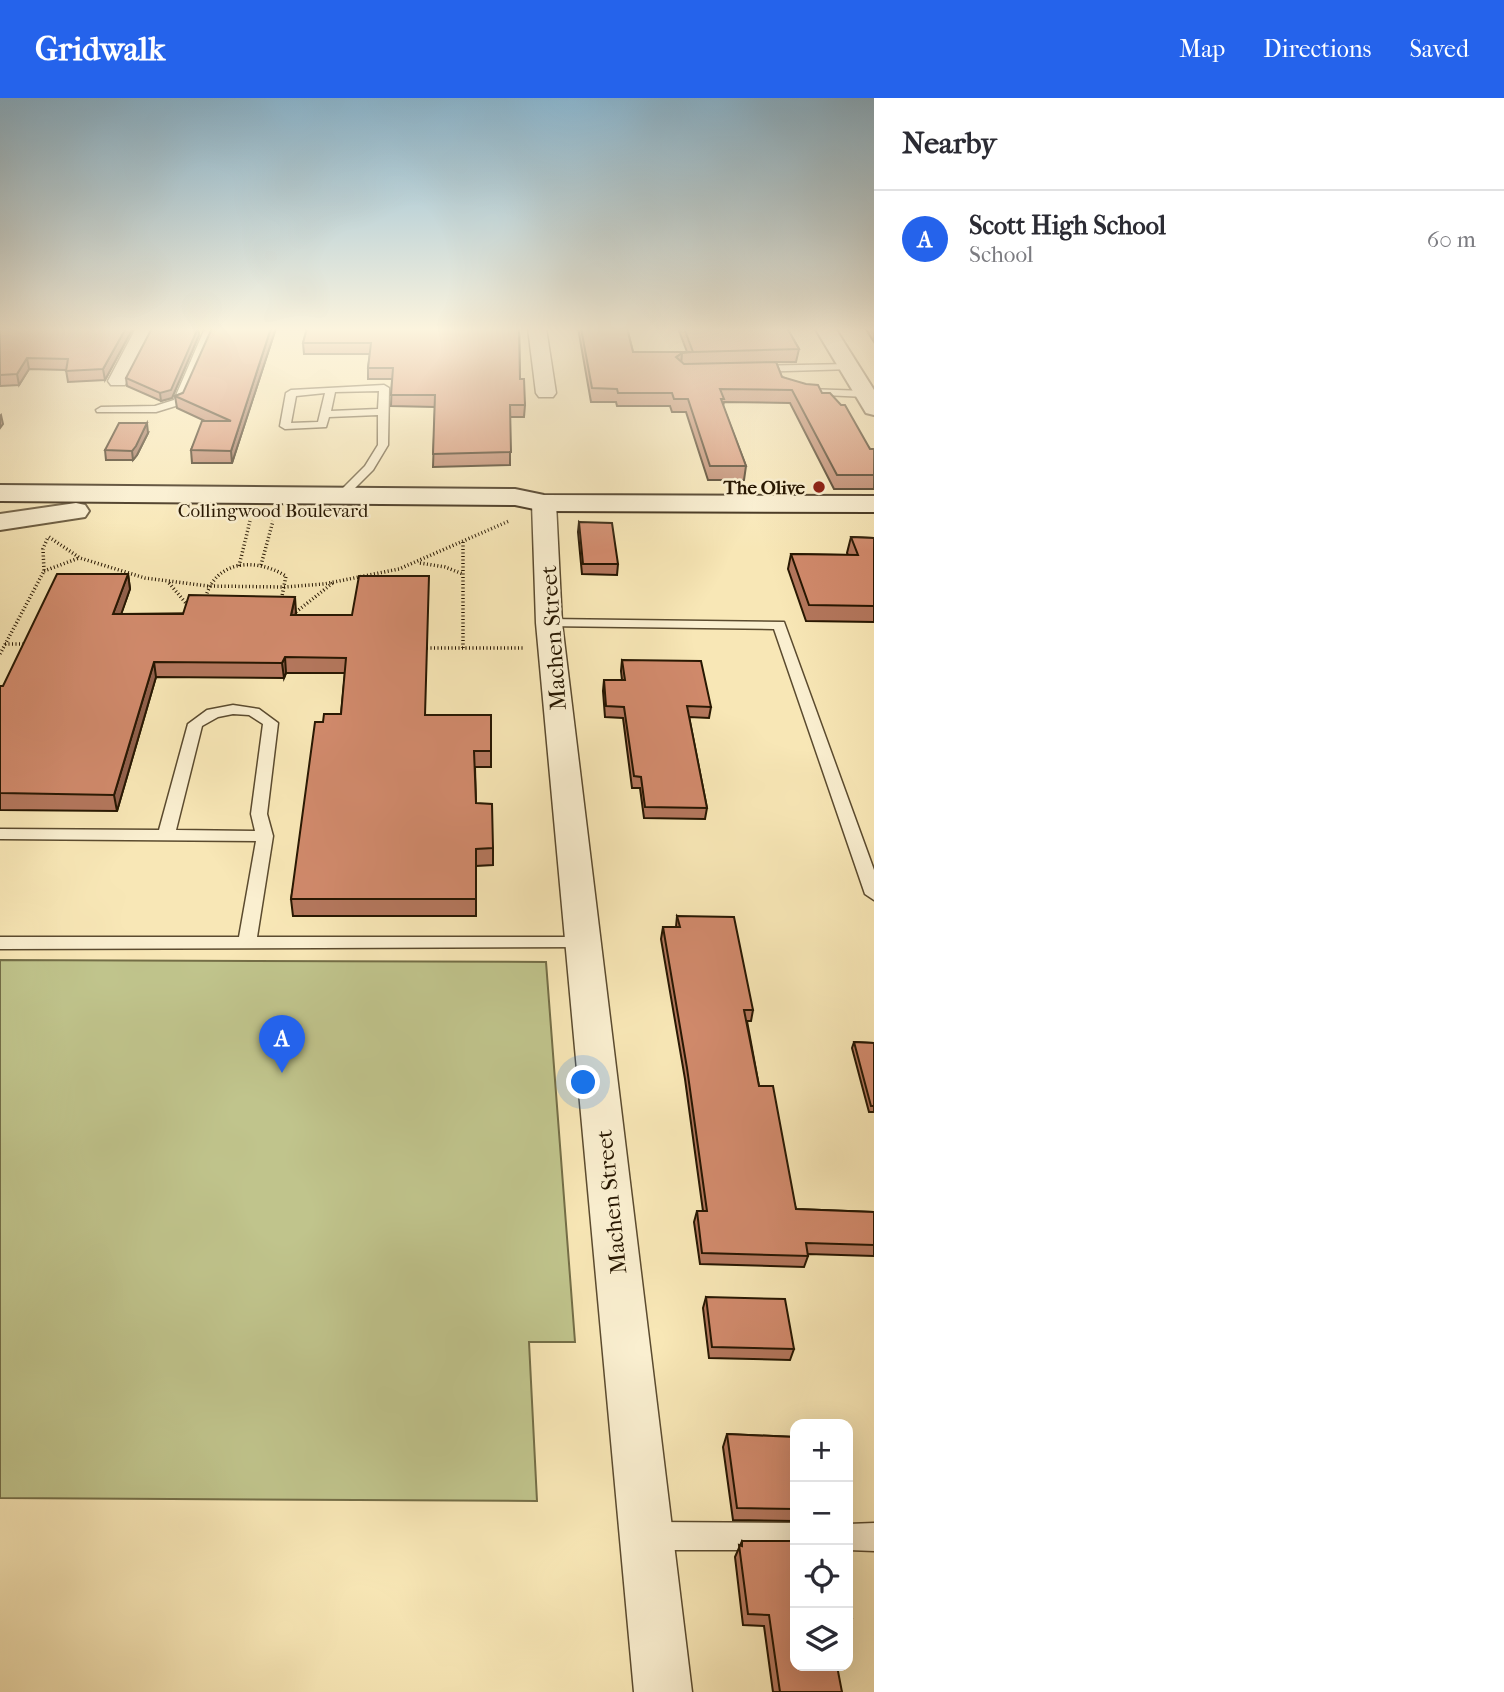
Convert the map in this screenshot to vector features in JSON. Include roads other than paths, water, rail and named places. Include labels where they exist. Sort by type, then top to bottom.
[{"type":"main road","name":"Collingwood Boulevard","points":[[0,493],[74,502]]},
{"type":"main road","name":"Collingwood Boulevard","points":[[0,508],[74,502],[333,503],[527,512],[874,504]]},
{"type":"main road","points":[[0,522],[74,502]]},
{"type":"street","name":"Machen Street","points":[[527,512],[539,636],[583,943],[663,1692]]},
{"type":"lane","points":[[101,410],[156,409],[177,402]]},
{"type":"lane","points":[[289,402],[285,426],[322,425],[328,402]]},
{"type":"lane","points":[[333,503],[369,468],[383,445],[383,402]]},
{"type":"lane","points":[[325,414],[382,412]]},
{"type":"lane","points":[[539,636],[779,625],[874,894]]},
{"type":"lane","points":[[166,835],[195,724],[205,715],[216,711],[243,710],[261,713],[271,723],[259,814],[265,836],[247,943]]},
{"type":"lane","points":[[0,834],[265,836]]},
{"type":"lane","points":[[0,943],[583,943]]},
{"type":"lane","points":[[647,1536],[790,1537]]},
{"type":"lane","points":[[853,1537],[874,1537]]},
{"type":"place","name":"The Olive","points":[[819,487]]},
{"type":"place","name":"Scott High School","points":[[282,1073]]}]
